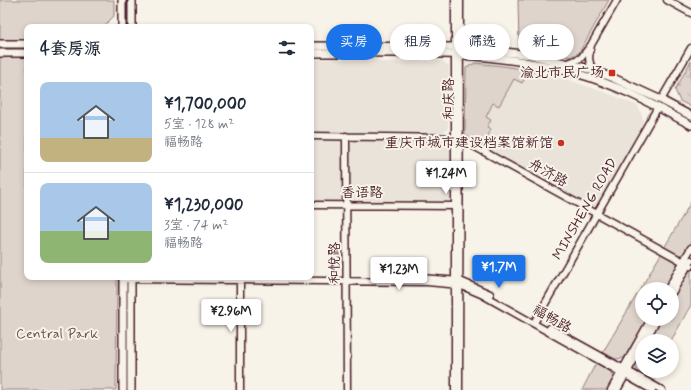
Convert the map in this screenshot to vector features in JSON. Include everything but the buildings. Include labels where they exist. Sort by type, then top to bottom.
[{"type":"main road","points":[[118,24],[122,3]]},
{"type":"main road","points":[[122,3],[122,24]]},
{"type":"main road","points":[[132,3],[132,24]]},
{"type":"main road","points":[[132,3],[137,24]]},
{"type":"main road","points":[[0,44],[24,44]]},
{"type":"main road","points":[[314,46],[454,51]]},
{"type":"main road","points":[[314,53],[454,51]]},
{"type":"main road","points":[[0,53],[24,53]]},
{"type":"main road","points":[[510,54],[532,55],[594,71],[611,77],[661,100],[691,116]]},
{"type":"main road","points":[[510,60],[576,73],[615,87],[658,107],[691,125]]},
{"type":"main road","points":[[123,280],[123,390]]},
{"type":"main road","points":[[131,280],[131,390]]},
{"type":"street","name":"和庆路","points":[[455,0],[456,24]]},
{"type":"street","name":"和庆路","points":[[459,24],[460,0]]},
{"type":"street","points":[[567,63],[581,58],[592,45],[617,0]]},
{"type":"street","points":[[667,0],[691,13]]},
{"type":"street","points":[[592,45],[588,58],[594,71]]},
{"type":"street","points":[[661,100],[691,48]]},
{"type":"street","name":"和庆路","points":[[455,390],[458,206],[458,60]]},
{"type":"street","name":"MINSHENG ROAD","points":[[535,321],[658,107]]},
{"type":"street","name":"舟济路","points":[[314,136],[458,138],[688,263]]},
{"type":"street","name":"和悦路","points":[[346,136],[347,390]]},
{"type":"street","name":"香语路","points":[[314,205],[458,206]]},
{"type":"street","points":[[678,282],[688,263],[691,248]]},
{"type":"street","points":[[673,282],[688,263]]},
{"type":"street","name":"福畅路","points":[[314,276],[347,279]]},
{"type":"street","name":"福畅路","points":[[314,279],[428,278],[457,282],[482,290],[624,372],[652,390]]},
{"type":"street","points":[[240,280],[240,390]]},
{"type":"street","name":"和庆路","points":[[457,282],[459,390]]},
{"type":"street","points":[[617,390],[624,372],[647,326]]},
{"type":"street","points":[[611,390],[635,356]]},
{"type":"street","name":"福畅路","points":[[624,372],[662,390]]},
{"type":"shaded area","points":[[314,59],[377,60],[383,62],[442,61],[449,66],[448,128],[443,133],[314,132]]},
{"type":"shaded area","name":"重庆市城市建设档案馆新馆","points":[[536,71],[575,82],[638,106],[644,121],[598,205],[590,207],[487,148],[492,139],[488,136],[491,129],[487,127],[486,117],[494,103],[499,106],[514,79]]},
{"type":"shaded area","points":[[314,138],[448,139],[453,144],[452,199],[448,202],[314,201]]},
{"type":"green space","name":"Central Park","points":[[0,0],[114,0],[114,16],[106,24],[24,24],[24,280],[117,280],[116,390],[0,390]]},
{"type":"green space","points":[[518,0],[609,0],[579,53],[574,55],[574,24],[519,24]]},
{"type":"green space","points":[[691,61],[691,107],[680,101],[675,90]]},
{"type":"green space","points":[[475,63],[536,71],[527,75],[522,83],[514,79],[499,106],[493,103],[486,117],[491,120],[487,127],[491,129],[488,136],[492,139],[487,148],[465,134],[466,68]]},
{"type":"green space","points":[[691,202],[691,243],[685,253],[679,255],[664,248]]},
{"type":"green space","points":[[661,254],[677,263],[678,267],[669,282],[644,282]]},
{"type":"green space","points":[[691,270],[691,305],[675,334],[651,334],[656,326],[679,326],[679,285],[687,271]]},
{"type":"green space","points":[[635,298],[635,326],[644,326],[638,334],[635,334],[635,340],[624,358],[615,359],[603,352]]},
{"type":"green space","points":[[596,363],[611,372],[613,379],[607,390],[582,390]]},
{"type":"place","name":"渝北市民广场","points":[[612,73]]},
{"type":"place","name":"重庆市城市建设档案馆新馆","points":[[561,143]]}]
